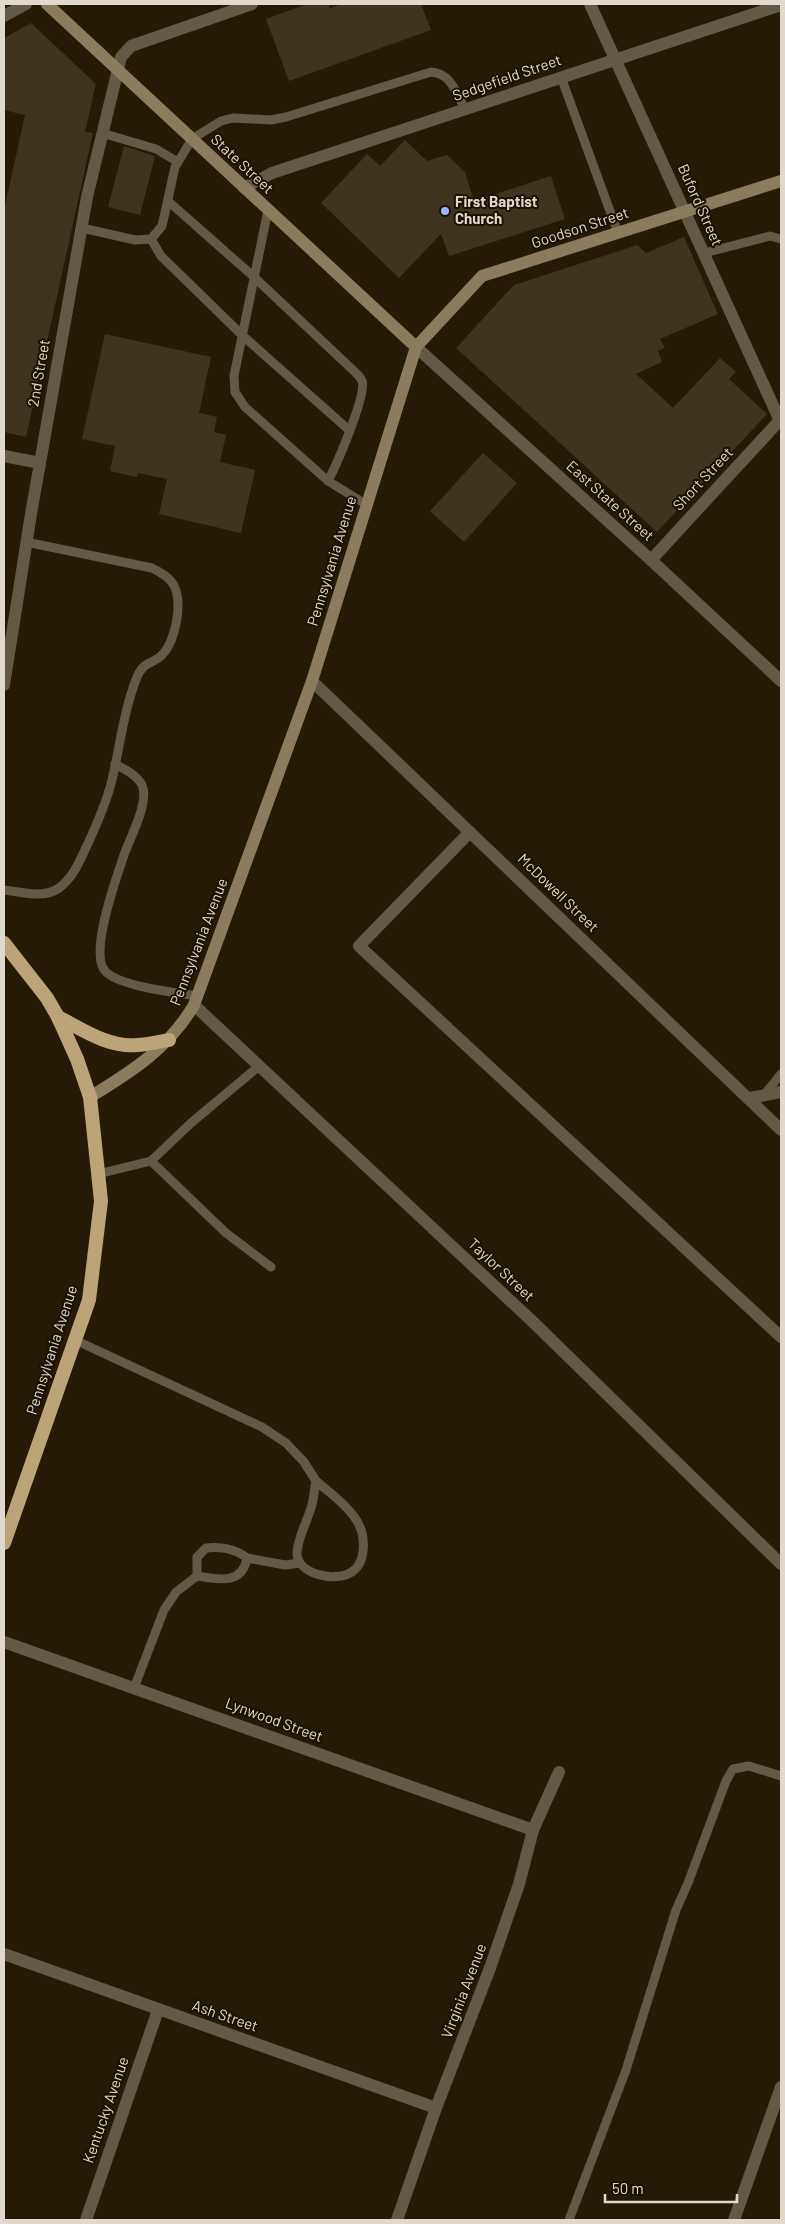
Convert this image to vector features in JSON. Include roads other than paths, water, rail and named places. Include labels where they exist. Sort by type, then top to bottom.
[{"type":"highway","points":[[4,944],[33,979],[58,1017],[90,1097]]},
{"type":"highway","points":[[58,1017],[97,1037],[124,1045],[169,1040]]},
{"type":"highway","name":"Pennsylvania Avenue","points":[[4,1542],[89,1300],[101,1201],[90,1097]]},
{"type":"main road","name":"State Street","points":[[47,4],[416,348]]},
{"type":"main road","name":"Goodson Street","points":[[416,348],[482,276],[781,182]]},
{"type":"main road","name":"Pennsylvania Avenue","points":[[90,1097],[146,1061],[169,1040],[185,1020],[196,1000],[312,681],[416,348]]},
{"type":"street","points":[[4,16],[26,4]]},
{"type":"street","name":"2nd Street","points":[[4,685],[26,542],[82,228],[102,133],[121,57],[131,46],[252,4]]},
{"type":"street","name":"Buford Street","points":[[590,4],[780,422]]},
{"type":"street","name":"Sedgefield Street","points":[[244,188],[272,173],[781,5]]},
{"type":"street","name":"East State Street","points":[[416,348],[651,560],[781,681]]},
{"type":"street","name":"Short Street","points":[[651,560],[780,422]]},
{"type":"street","points":[[4,456],[40,463]]},
{"type":"street","name":"McDowell Street","points":[[312,681],[750,1098],[781,1130]]},
{"type":"street","points":[[470,832],[360,946],[781,1337]]},
{"type":"street","name":"Taylor Street","points":[[196,1000],[259,1066],[533,1322],[781,1564]]},
{"type":"street","points":[[750,1098],[781,1092]]},
{"type":"street","name":"Lynwood Street","points":[[4,1642],[533,1830]]},
{"type":"street","name":"Virginia Avenue","points":[[398,2220],[436,2108],[490,1968],[519,1884],[533,1830],[559,1772]]},
{"type":"street","name":"Ash Street","points":[[4,1954],[436,2108]]},
{"type":"street","name":"Kentucky Avenue","points":[[86,2220],[158,2010]]},
{"type":"street","points":[[734,2220],[781,2087]]},
{"type":"lane","points":[[82,228],[135,240],[151,239],[162,226],[175,167],[192,139],[220,121],[233,118],[271,120],[286,117],[431,72],[440,72],[446,77],[465,109]]},
{"type":"lane","points":[[561,77],[618,233]]},
{"type":"lane","points":[[102,133],[156,150],[178,162]]},
{"type":"lane","points":[[168,201],[254,277],[355,372],[362,382],[362,394],[350,430],[338,462],[328,481]]},
{"type":"lane","points":[[268,210],[234,376],[235,392],[244,407],[328,481],[367,505]]},
{"type":"lane","points":[[704,253],[770,236],[781,238]]},
{"type":"lane","points":[[151,239],[161,256],[242,335],[350,430]]},
{"type":"lane","points":[[4,890],[37,894],[58,889],[73,875],[89,841],[111,782],[125,720],[138,675],[148,662],[161,656],[170,643],[178,607],[177,590],[167,576],[152,568],[26,542]]},
{"type":"lane","points":[[115,764],[131,774],[142,785],[145,801],[123,859],[101,935],[100,958],[104,970],[116,980],[196,1000]]},
{"type":"lane","points":[[98,1174],[151,1161],[191,1123],[259,1066]]},
{"type":"lane","points":[[764,1095],[781,1074]]},
{"type":"lane","points":[[151,1161],[226,1233],[271,1267]]},
{"type":"lane","points":[[75,1340],[262,1427],[286,1443],[304,1462],[316,1481],[340,1501],[357,1522],[364,1544],[362,1560],[350,1573],[335,1577],[311,1572],[300,1563],[297,1552],[312,1505],[316,1481]]},
{"type":"lane","points":[[197,1576],[197,1557],[206,1548],[218,1546],[241,1554],[246,1558],[285,1564],[300,1563]]},
{"type":"lane","points":[[134,1688],[164,1610],[176,1592],[197,1576],[223,1581],[238,1576],[245,1566],[246,1558]]},
{"type":"lane","points":[[570,2220],[626,2070],[676,1910],[726,1781],[733,1769],[749,1766],[781,1776]]},
{"type":"place","name":"First Baptist Church","points":[[445,211]]}]
